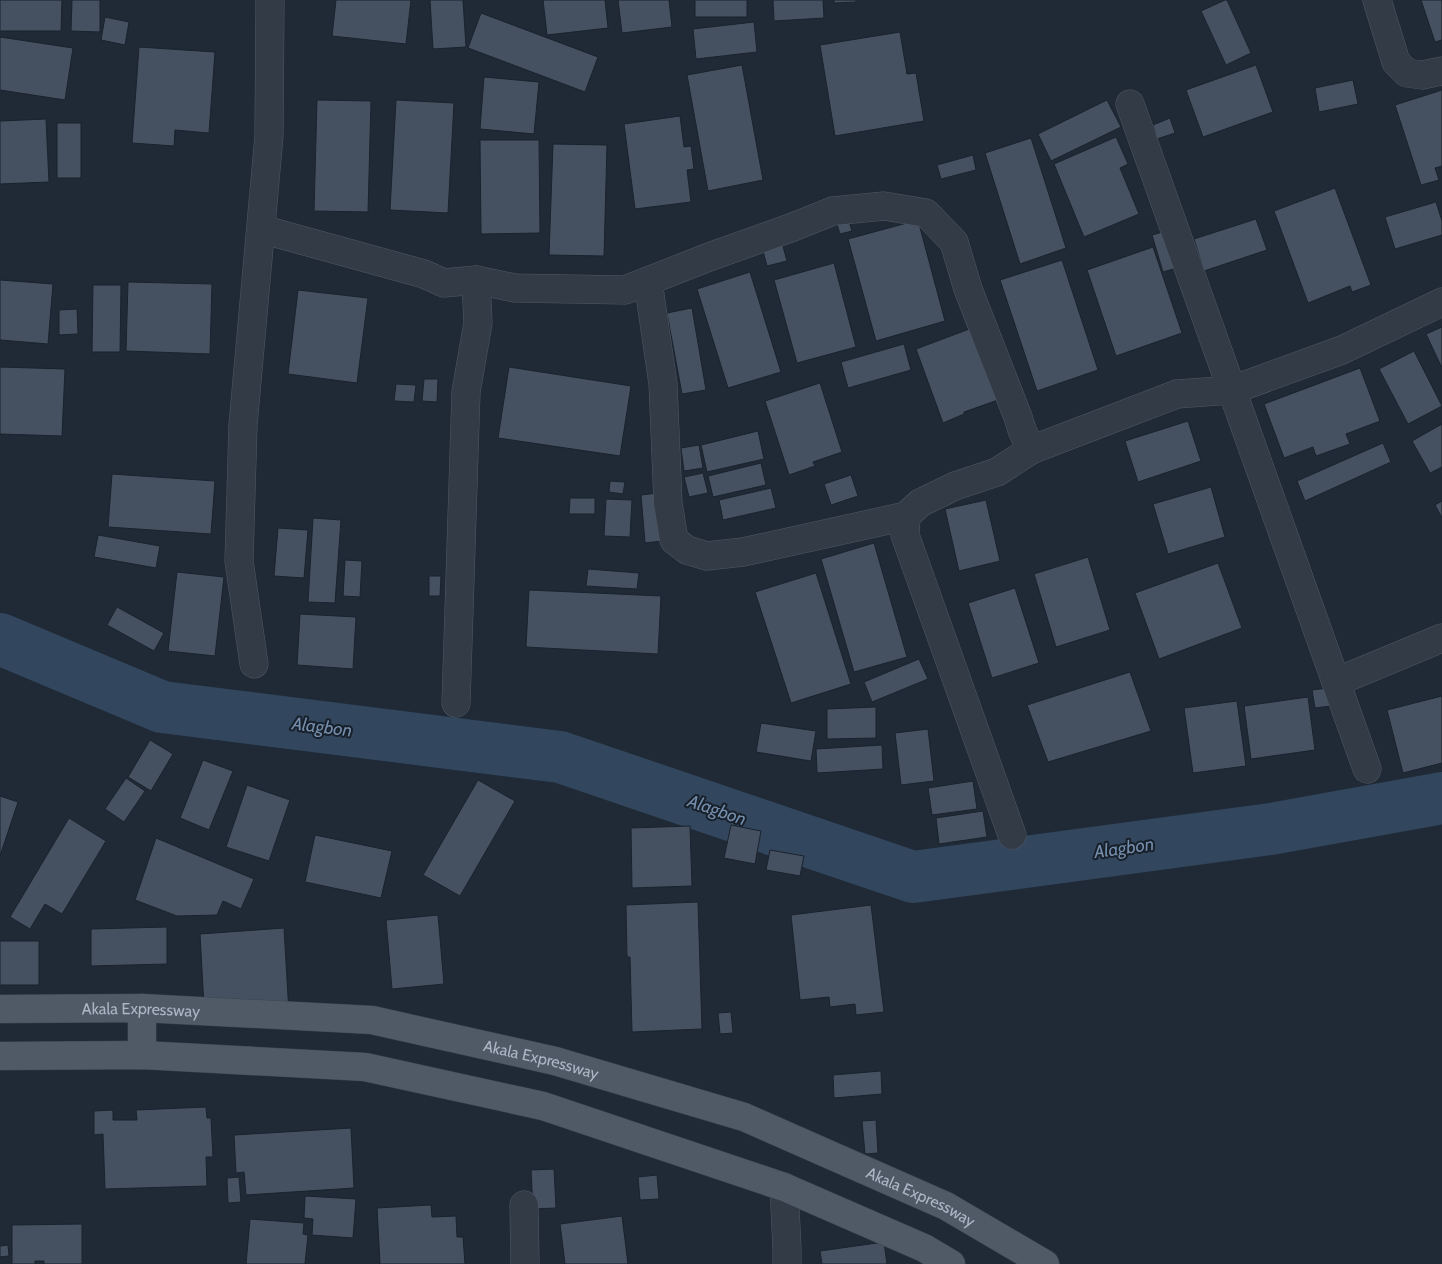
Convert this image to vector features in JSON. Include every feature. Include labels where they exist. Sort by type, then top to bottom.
[{"type":"main road","name":"Akala Expressway","points":[[0,1009],[142,1008],[372,1020],[555,1061],[744,1117],[946,1206],[1045,1264]]},
{"type":"main road","points":[[142,1008],[142,1055]]},
{"type":"main road","points":[[0,1056],[142,1055],[365,1067],[543,1106],[784,1188],[924,1248],[951,1264]]},
{"type":"street","points":[[254,664],[239,561],[243,424],[269,136],[270,0]]},
{"type":"street","points":[[1377,0],[1396,62],[1407,73],[1422,75],[1442,71]]},
{"type":"street","points":[[1130,104],[1367,769]]},
{"type":"street","points":[[261,229],[424,274],[444,283],[476,280],[515,288],[625,290],[833,211],[884,206],[926,214],[954,242],[968,289],[1031,450]]},
{"type":"street","points":[[456,703],[466,392],[478,322],[476,280]]},
{"type":"street","points":[[648,281],[663,384],[668,503],[674,540],[687,550],[707,556],[743,552],[906,516],[920,503],[955,486],[996,472],[1031,450],[1177,394],[1232,390],[1342,350],[1442,302]]},
{"type":"street","points":[[906,516],[905,535],[1012,835]]},
{"type":"street","points":[[1336,682],[1442,638]]},
{"type":"street","points":[[784,1188],[788,1249],[787,1264]]},
{"type":"street","points":[[524,1205],[525,1264]]},
{"type":"building","points":[[0,0],[62,0],[61,31],[0,31]]},
{"type":"building","points":[[72,0],[100,0],[100,32],[71,31]]},
{"type":"building","points":[[336,0],[411,0],[406,44],[332,36]]},
{"type":"building","points":[[430,0],[463,0],[466,47],[433,49]]},
{"type":"building","points":[[543,0],[605,0],[608,28],[547,35]]},
{"type":"building","points":[[618,0],[669,0],[672,27],[622,33]]},
{"type":"building","points":[[695,0],[747,0],[747,17],[695,17]]},
{"type":"building","points":[[773,0],[823,0],[824,18],[774,21]]},
{"type":"building","points":[[834,0],[856,0],[856,2],[834,3]]},
{"type":"building","points":[[1227,0],[1251,53],[1226,65],[1201,11]]},
{"type":"building","points":[[1421,0],[1442,0],[1442,40],[1435,42]]},
{"type":"building","points":[[481,13],[598,57],[585,92],[468,48]]},
{"type":"building","points":[[105,17],[129,22],[125,45],[101,40]]},
{"type":"building","points":[[754,22],[757,52],[696,59],[693,29]]},
{"type":"building","points":[[900,32],[907,74],[916,73],[924,121],[835,136],[820,45]]},
{"type":"building","points":[[0,37],[73,48],[65,100],[0,90]]},
{"type":"building","points":[[139,47],[215,52],[209,133],[175,130],[174,146],[132,143]]},
{"type":"building","points":[[742,65],[763,180],[708,191],[687,75]]},
{"type":"building","points":[[1256,65],[1273,112],[1203,137],[1186,90]]},
{"type":"building","points":[[484,77],[539,82],[534,134],[480,129]]},
{"type":"building","points":[[1353,80],[1358,104],[1319,112],[1315,88]]},
{"type":"building","points":[[1442,90],[1442,166],[1435,168],[1439,180],[1421,185],[1395,105]]},
{"type":"building","points":[[317,100],[371,101],[368,212],[314,211]]},
{"type":"building","points":[[396,100],[454,103],[448,213],[390,210]]},
{"type":"building","points":[[1107,100],[1121,127],[1051,161],[1038,134]]},
{"type":"building","points":[[680,116],[684,147],[691,146],[694,169],[687,170],[691,202],[635,209],[624,124]]},
{"type":"building","points":[[1170,118],[1175,133],[1157,139],[1153,125]]},
{"type":"building","points":[[46,119],[49,182],[0,184],[0,121]]},
{"type":"building","points":[[57,123],[81,123],[81,178],[57,178]]},
{"type":"building","points":[[1116,137],[1128,164],[1120,168],[1139,214],[1084,237],[1054,164]]},
{"type":"building","points":[[1031,138],[1066,248],[1020,264],[985,153]]},
{"type":"building","points":[[480,140],[539,140],[540,233],[481,234]]},
{"type":"building","points":[[553,144],[607,145],[604,256],[549,255]]},
{"type":"building","points":[[973,155],[976,170],[941,179],[937,165]]},
{"type":"building","points":[[1335,188],[1371,285],[1352,292],[1350,286],[1308,303],[1274,211]]},
{"type":"building","points":[[1436,202],[1442,221],[1442,235],[1395,249],[1385,217]]},
{"type":"building","points":[[848,218],[852,231],[840,234],[836,221]]},
{"type":"building","points":[[1256,219],[1267,250],[1204,271],[1194,239]]},
{"type":"building","points":[[918,220],[945,321],[876,341],[848,239]]},
{"type":"building","points":[[1170,230],[1180,267],[1163,272],[1152,235]]},
{"type":"building","points":[[781,239],[787,261],[767,266],[761,244]]},
{"type":"building","points":[[1153,247],[1182,333],[1116,356],[1087,270]]},
{"type":"building","points":[[1062,260],[1098,370],[1037,391],[1000,280]]},
{"type":"building","points":[[834,263],[856,347],[797,363],[774,280]]},
{"type":"building","points":[[750,272],[781,372],[728,388],[697,289]]},
{"type":"building","points":[[0,280],[53,284],[48,344],[0,340]]},
{"type":"building","points":[[128,282],[212,284],[210,354],[126,351]]},
{"type":"building","points":[[93,285],[121,285],[120,352],[92,352]]},
{"type":"building","points":[[298,290],[368,298],[357,383],[288,374]]},
{"type":"building","points":[[692,308],[706,390],[682,394],[667,313]]},
{"type":"building","points":[[77,309],[78,334],[59,335],[59,310]]},
{"type":"building","points":[[1442,327],[1442,368],[1426,334]]},
{"type":"building","points":[[972,328],[998,400],[964,412],[964,414],[943,423],[916,349]]},
{"type":"building","points":[[904,344],[911,370],[848,388],[841,362]]},
{"type":"building","points":[[1414,351],[1442,406],[1408,424],[1379,369]]},
{"type":"building","points":[[0,367],[65,369],[62,436],[0,434]]},
{"type":"building","points":[[509,367],[631,386],[620,456],[498,438]]},
{"type":"building","points":[[1360,368],[1380,421],[1346,434],[1350,444],[1316,456],[1313,447],[1284,458],[1264,404]]},
{"type":"building","points":[[424,379],[438,379],[437,402],[422,401]]},
{"type":"building","points":[[820,383],[842,452],[813,462],[815,466],[789,475],[765,401]]},
{"type":"building","points":[[396,384],[416,385],[414,402],[394,401]]},
{"type":"building","points":[[1188,421],[1201,461],[1138,482],[1125,441]]},
{"type":"building","points":[[1442,424],[1442,467],[1430,473],[1412,441]]},
{"type":"building","points":[[758,431],[764,459],[707,472],[701,445]]},
{"type":"building","points":[[1383,443],[1391,462],[1305,501],[1297,481]]},
{"type":"building","points":[[699,445],[703,468],[684,471],[681,448]]},
{"type":"building","points":[[761,463],[766,485],[713,497],[708,476]]},
{"type":"building","points":[[703,473],[708,493],[689,497],[684,477]]},
{"type":"building","points":[[112,474],[215,481],[211,534],[108,527]]},
{"type":"building","points":[[851,475],[858,496],[831,505],[824,484]]},
{"type":"building","points":[[610,481],[625,482],[623,494],[609,492]]},
{"type":"building","points":[[1211,487],[1225,537],[1168,554],[1153,504]]},
{"type":"building","points":[[771,488],[776,508],[723,520],[719,500]]},
{"type":"building","points":[[658,493],[662,541],[645,543],[641,495]]},
{"type":"building","points":[[570,498],[595,498],[595,514],[569,514]]},
{"type":"building","points":[[606,499],[632,500],[630,537],[604,536]]},
{"type":"building","points":[[986,500],[1000,561],[959,571],[945,509]]},
{"type":"building","points":[[1442,501],[1442,518],[1435,505]]},
{"type":"building","points":[[313,518],[341,520],[335,603],[308,602]]},
{"type":"building","points":[[278,528],[308,530],[304,578],[274,576]]},
{"type":"building","points":[[98,535],[160,546],[156,568],[94,557]]},
{"type":"building","points":[[874,543],[907,657],[854,672],[821,559]]},
{"type":"building","points":[[1088,557],[1110,630],[1056,647],[1034,574]]},
{"type":"building","points":[[345,560],[362,561],[360,597],[343,596]]},
{"type":"building","points":[[1218,563],[1242,628],[1159,659],[1135,593]]},
{"type":"building","points":[[588,569],[639,573],[637,589],[586,586]]},
{"type":"building","points":[[177,572],[224,577],[215,656],[168,651]]},
{"type":"building","points":[[816,573],[851,684],[791,703],[755,592]]},
{"type":"building","points":[[429,576],[441,576],[440,596],[429,596]]},
{"type":"building","points":[[1015,588],[1039,663],[992,678],[968,603]]},
{"type":"building","points":[[529,590],[661,596],[658,654],[526,647]]},
{"type":"building","points":[[117,607],[164,633],[154,651],[107,625]]},
{"type":"building","points":[[300,614],[356,617],[353,669],[297,665]]},
{"type":"building","points":[[919,659],[928,679],[872,702],[864,682]]},
{"type":"building","points":[[1130,672],[1151,731],[1048,762],[1027,705]]},
{"type":"building","points":[[1328,688],[1331,706],[1315,708],[1312,690]]},
{"type":"building","points":[[1442,696],[1442,763],[1403,773],[1387,710]]},
{"type":"building","points":[[1308,697],[1315,750],[1251,759],[1244,706]]},
{"type":"building","points":[[1237,701],[1246,766],[1193,773],[1184,708]]},
{"type":"building","points":[[876,707],[876,738],[827,739],[827,709]]},
{"type":"building","points":[[761,723],[816,731],[811,761],[756,752]]},
{"type":"building","points":[[928,729],[934,781],[901,785],[895,733]]},
{"type":"building","points":[[150,740],[173,754],[151,791],[128,777]]},
{"type":"building","points":[[882,745],[883,769],[817,773],[816,749]]},
{"type":"building","points":[[203,760],[233,771],[209,830],[180,818]]},
{"type":"building","points":[[126,778],[145,791],[124,822],[105,809]]},
{"type":"building","points":[[478,780],[515,801],[460,896],[423,875]]},
{"type":"building","points":[[973,781],[977,809],[932,815],[928,788]]},
{"type":"building","points":[[247,785],[290,800],[269,861],[226,847]]},
{"type":"building","points":[[0,796],[18,802],[0,856]]},
{"type":"building","points":[[983,811],[987,837],[939,844],[936,818]]},
{"type":"building","points":[[69,818],[106,841],[62,914],[45,904],[30,929],[10,917]]},
{"type":"building","points":[[731,825],[761,831],[755,864],[724,858]]},
{"type":"building","points":[[690,826],[692,886],[632,888],[631,828]]},
{"type":"building","points":[[315,835],[392,851],[381,898],[305,882]]},
{"type":"building","points":[[156,838],[254,879],[241,909],[223,901],[217,915],[177,916],[135,900]]},
{"type":"building","points":[[770,850],[804,856],[800,876],[766,870]]},
{"type":"building","points":[[698,902],[702,1029],[632,1032],[630,957],[627,957],[626,905]]},
{"type":"building","points":[[871,905],[884,1012],[856,1015],[855,1004],[830,1007],[829,997],[800,1000],[791,915]]},
{"type":"building","points":[[438,915],[444,984],[392,989],[386,920]]},
{"type":"building","points":[[167,927],[167,964],[91,966],[91,929]]},
{"type":"building","points":[[284,928],[289,1013],[204,1007],[200,934]]},
{"type":"building","points":[[0,941],[39,941],[39,985],[0,985]]},
{"type":"building","points":[[731,1012],[733,1033],[720,1034],[718,1013]]},
{"type":"building","points":[[881,1071],[882,1094],[834,1098],[833,1075]]},
{"type":"building","points":[[206,1107],[207,1118],[211,1118],[213,1157],[206,1157],[207,1186],[105,1189],[103,1134],[94,1135],[94,1111],[113,1110],[113,1120],[137,1120],[136,1110]]},
{"type":"building","points":[[876,1120],[878,1153],[865,1154],[862,1121]]},
{"type":"building","points":[[351,1128],[354,1188],[246,1195],[244,1172],[236,1173],[234,1135]]},
{"type":"building","points":[[554,1169],[556,1208],[533,1209],[531,1170]]},
{"type":"building","points":[[657,1175],[659,1199],[640,1200],[638,1177]]},
{"type":"building","points":[[239,1177],[241,1202],[228,1203],[227,1178]]},
{"type":"building","points":[[305,1196],[356,1199],[353,1238],[312,1235],[313,1219],[304,1218]]},
{"type":"building","points":[[431,1205],[432,1217],[456,1216],[457,1237],[463,1237],[465,1264],[380,1264],[377,1208]]},
{"type":"building","points":[[622,1216],[628,1264],[565,1264],[560,1224]]},
{"type":"building","points":[[250,1219],[304,1223],[303,1234],[308,1235],[305,1264],[246,1264]]},
{"type":"building","points":[[82,1224],[82,1264],[44,1264],[44,1261],[35,1261],[35,1264],[12,1264],[12,1225]]},
{"type":"building","points":[[884,1242],[887,1264],[822,1264],[820,1251]]},
{"type":"building","points":[[8,1245],[9,1256],[0,1257],[0,1246]]},
{"type":"waterway","name":"Alagbon","points":[[0,639],[162,707],[560,757],[913,877],[1271,829],[1442,798]]}]
